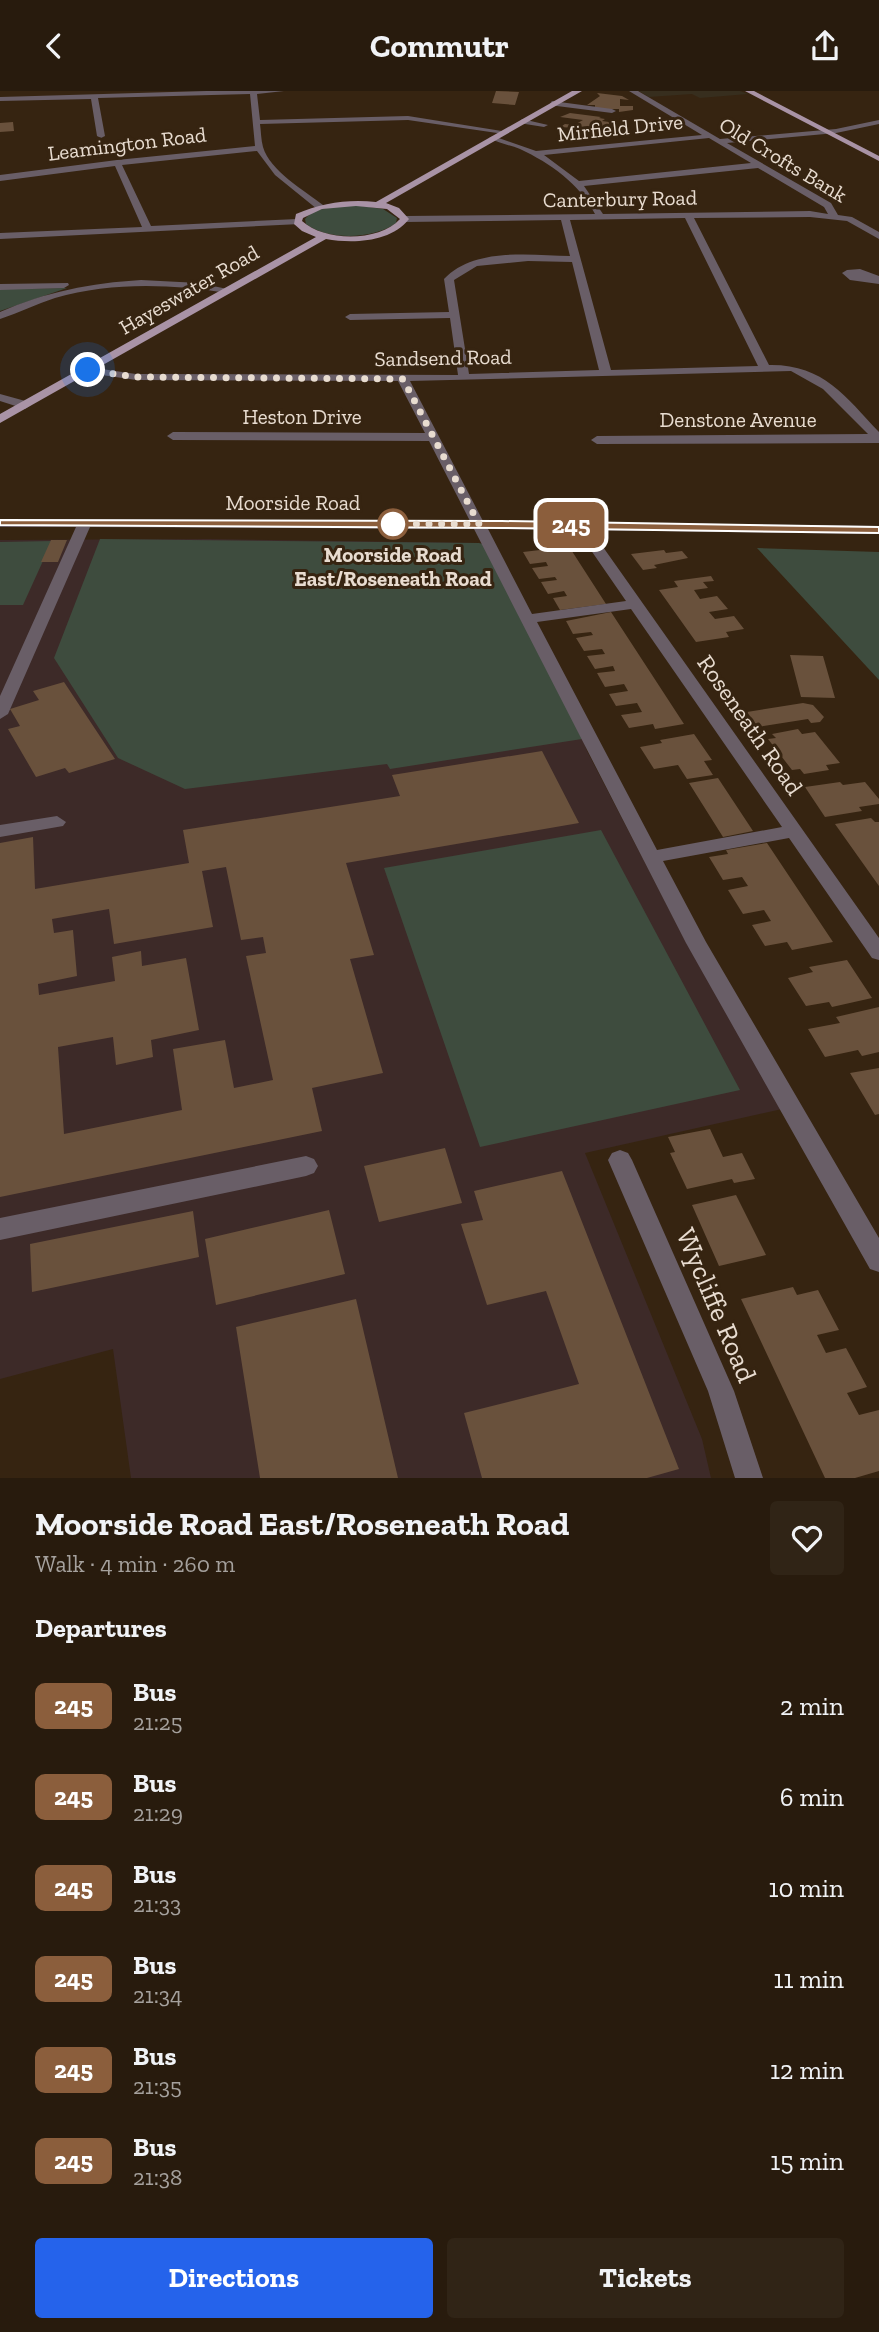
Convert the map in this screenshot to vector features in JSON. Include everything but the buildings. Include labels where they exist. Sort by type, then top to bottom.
[{"type":"main road","points":[[377,205],[567,94],[578,91]]},
{"type":"main road","points":[[749,91],[879,159]]},
{"type":"main road","points":[[343,203],[377,205],[396,210],[405,219],[402,225],[384,233],[355,237],[324,236],[301,227],[297,222],[299,216],[320,207],[343,203]]},
{"type":"main road","name":"Hayeswater Road","points":[[0,419],[324,236]]},
{"type":"street","points":[[0,99],[17,95],[94,96],[281,91]]},
{"type":"street","name":"Old Crofts Bank","points":[[633,91],[828,205],[834,216],[860,225],[879,236]]},
{"type":"street","points":[[253,92],[259,148],[274,169],[320,207]]},
{"type":"street","points":[[94,96],[101,136]]},
{"type":"street","points":[[552,103],[612,111]]},
{"type":"street","points":[[256,122],[408,118],[504,132]]},
{"type":"street","points":[[522,121],[544,125]]},
{"type":"street","name":"Mirfield Drive","points":[[534,154],[826,132],[879,122]]},
{"type":"street","points":[[493,138],[517,143],[577,184],[592,198],[600,216]]},
{"type":"street","name":"Leamington Road","points":[[0,178],[117,162],[259,148]]},
{"type":"street","points":[[117,162],[148,229]]},
{"type":"street","points":[[577,184],[759,165]]},
{"type":"street","points":[[688,215],[765,368]]},
{"type":"street","name":"Canterbury Road","points":[[405,219],[834,216]]},
{"type":"street","points":[[565,217],[606,374]]},
{"type":"street","points":[[0,236],[297,222]]},
{"type":"street","points":[[860,225],[879,225]]},
{"type":"street","points":[[464,378],[449,279],[455,271],[468,265],[508,260],[577,259]]},
{"type":"street","points":[[0,287],[99,287],[178,283],[227,290]]},
{"type":"street","points":[[0,316],[46,297],[99,287]]},
{"type":"street","points":[[350,317],[454,315]]},
{"type":"street","name":"Sandsend Road","points":[[88,370],[136,377],[403,379],[800,369],[819,379],[879,438]]},
{"type":"street","points":[[403,379],[650,857],[779,1091],[879,1261]]},
{"type":"street","points":[[0,397],[25,405]]},
{"type":"street","name":"Heston Drive","points":[[173,436],[432,437]]},
{"type":"street","name":"Denstone Avenue","points":[[597,440],[879,438]]},
{"type":"street","name":"Moorside Road","points":[[0,523],[479,524],[879,530]]},
{"type":"street","points":[[0,714],[85,523]]},
{"type":"street","name":"Roseneath Road","points":[[581,526],[879,953]]},
{"type":"street","points":[[528,619],[635,604]]},
{"type":"street","points":[[0,831],[57,822]]},
{"type":"street","points":[[650,857],[794,831]]},
{"type":"street","name":"Wycliffe Road","points":[[620,1160],[721,1391],[749,1478]]},
{"type":"street","points":[[0,1229],[306,1166]]},
{"type":"shaded area","points":[[639,91],[740,91],[748,94],[700,98],[692,94],[649,97]]},
{"type":"shaded area","points":[[209,539],[479,543],[576,722],[587,751],[686,942],[782,1109],[585,1153],[702,1439],[711,1478],[131,1478],[113,1349],[0,1379],[0,540]]},
{"type":"green space","points":[[355,205],[383,209],[397,218],[396,223],[376,232],[351,236],[326,233],[306,224],[305,219],[316,211],[328,207]]},
{"type":"green space","points":[[67,288],[0,311],[0,289]]},
{"type":"green space","points":[[100,539],[486,545],[582,739],[390,769],[387,764],[185,789],[118,758],[54,658]]},
{"type":"green space","points":[[52,541],[23,605],[0,605],[0,542]]},
{"type":"green space","points":[[757,548],[879,552],[879,680]]},
{"type":"green space","points":[[601,830],[740,1090],[480,1147],[384,868]]},
{"type":"bus line","name":"245","points":[[0,523],[502,524],[879,530]]},
{"type":"place","name":"Moorside Road East/Roseneath Road","points":[[393,524]]},
{"type":"route","points":[[88,370],[136,377],[403,379],[479,524],[393,524]]}]
